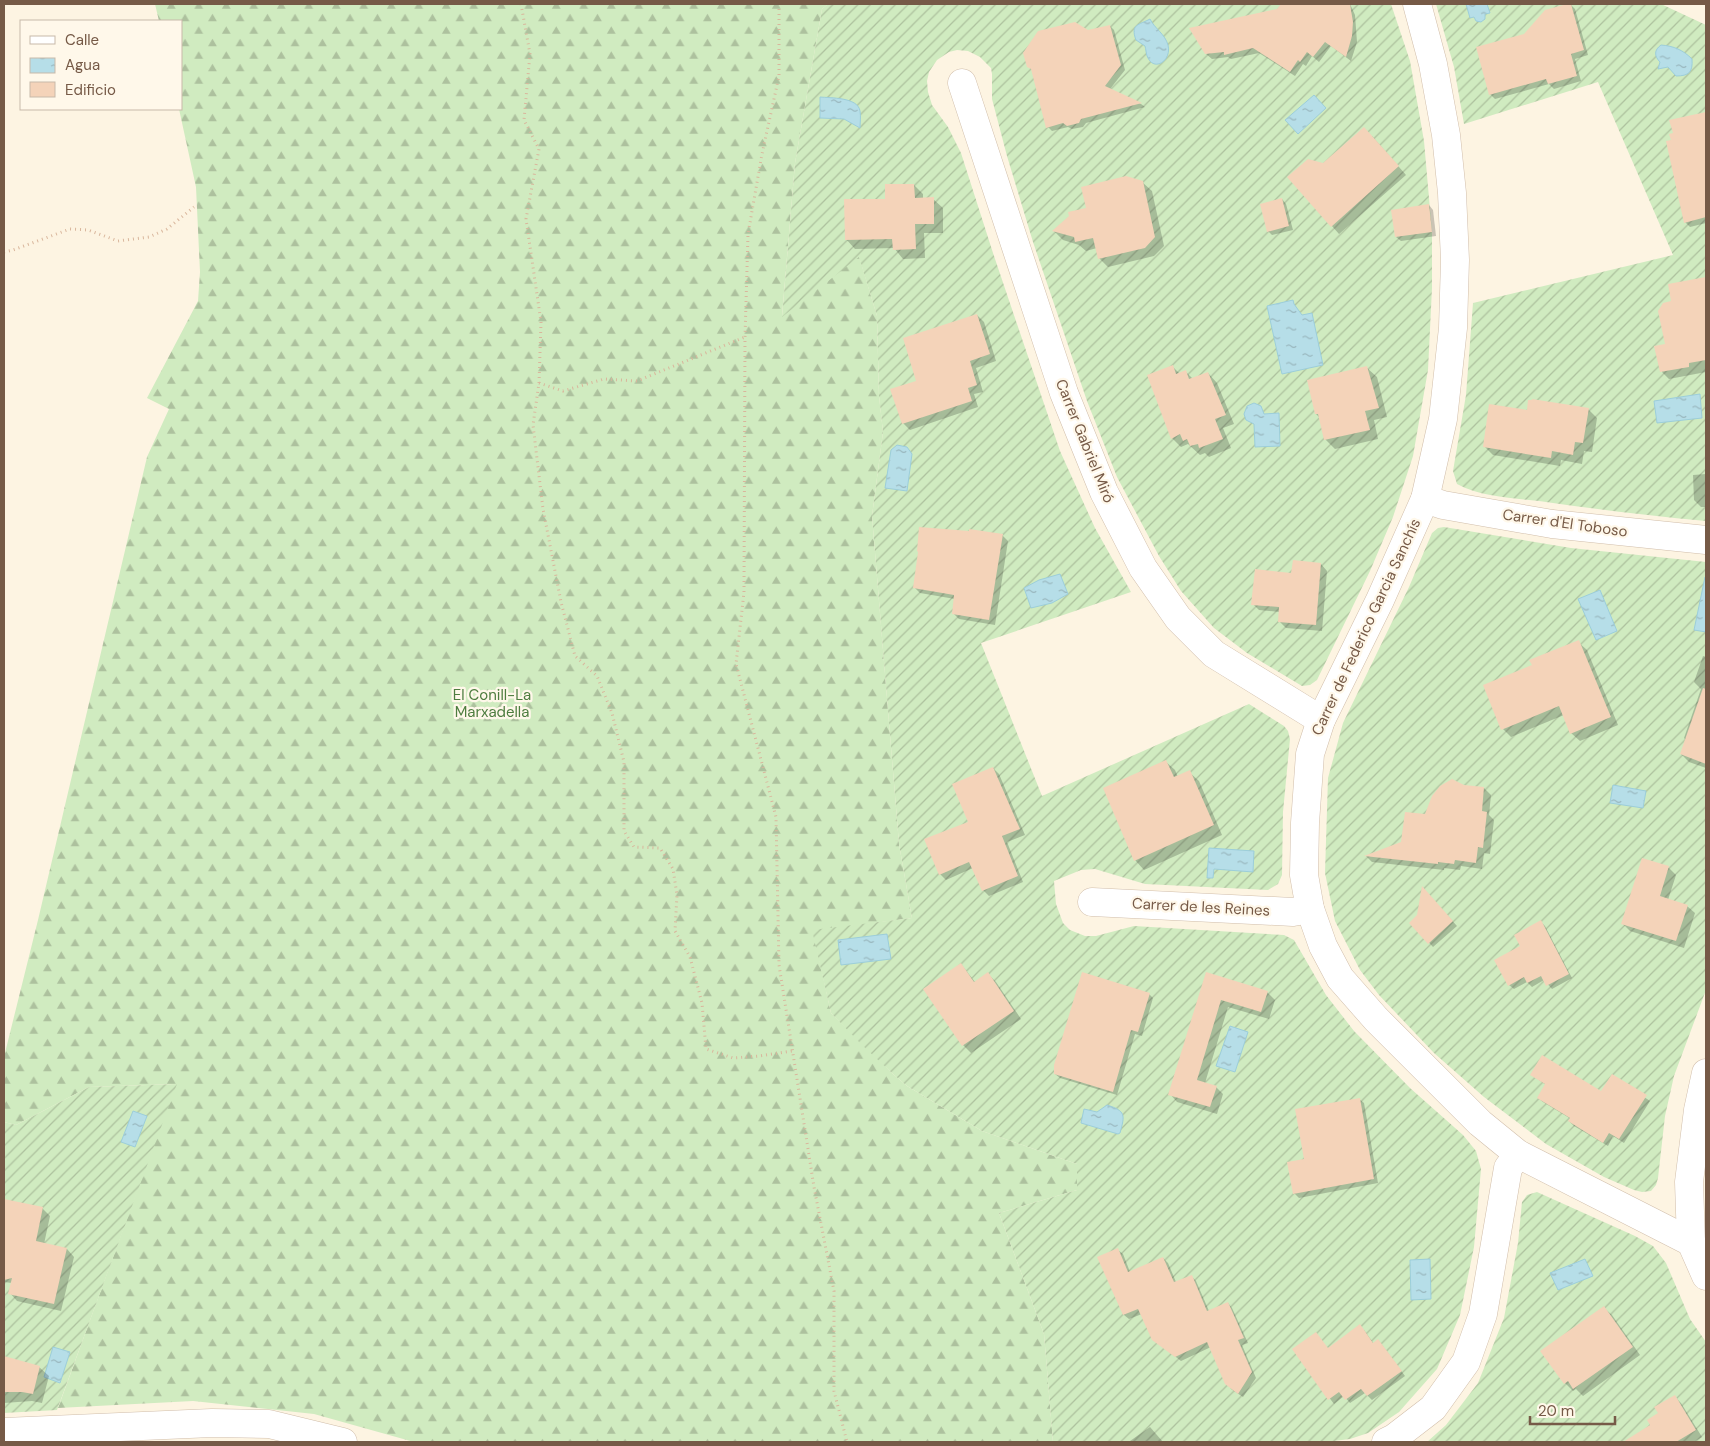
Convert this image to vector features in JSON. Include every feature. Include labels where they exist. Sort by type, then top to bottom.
[{"type":"street","name":"Carrer de Federico Garcia Sanchís","points":[[1417,4],[1433,64],[1446,135],[1452,193],[1455,260],[1453,328],[1444,419],[1425,499],[1380,600],[1321,720],[1310,754],[1305,823],[1304,876],[1310,909],[1324,946],[1340,978],[1376,1020],[1480,1123],[1518,1154],[1699,1241]]},
{"type":"street","name":"Carrer Gabriel Miró","points":[[962,84],[1064,393],[1104,492],[1143,568],[1178,618],[1214,654],[1321,720]]},
{"type":"street","name":"Carrer d'El Toboso","points":[[1425,499],[1552,524],[1706,540]]},
{"type":"street","name":"Carrer de les Reines","points":[[1092,902],[1293,912],[1310,909]]},
{"type":"street","points":[[1706,1073],[1698,1110],[1689,1182],[1706,1276]]},
{"type":"street","points":[[1386,1442],[1434,1408],[1466,1362],[1483,1314],[1508,1168],[1518,1154]]},
{"type":"street","points":[[4,1432],[212,1424],[269,1424],[343,1442]]},
{"type":"path","points":[[520,4],[530,54],[524,120],[539,149],[526,219],[542,322],[539,383],[533,425],[543,509],[561,602],[575,656],[597,676],[612,713],[624,762],[624,831],[634,847],[660,848],[672,869],[677,895],[674,932],[690,957],[702,1003],[706,1049],[733,1058],[792,1051]]},
{"type":"path","points":[[778,4],[779,76],[748,234],[745,337],[744,592],[736,664],[776,817],[779,965],[814,1187],[834,1291],[834,1391],[847,1442]]},
{"type":"path","points":[[4,252],[70,229],[88,230],[118,241],[149,236],[167,229],[194,207]]},
{"type":"path","points":[[539,383],[562,391],[604,379],[637,381],[745,337]]},
{"type":"green space","name":"El Conill-La Marxadella","points":[[155,4],[828,4],[822,9],[795,163],[782,316],[859,256],[877,316],[879,396],[883,432],[872,516],[899,844],[912,918],[813,931],[831,1013],[893,1074],[907,1086],[982,1131],[1077,1164],[1077,1190],[999,1213],[1044,1334],[1053,1442],[414,1442],[314,1414],[193,1401],[58,1408],[176,1084],[89,1087],[16,1125],[4,1122],[4,1057],[147,457],[169,409],[147,398],[198,301],[200,272],[196,187],[179,110],[182,110],[182,20],[159,20]]},
{"type":"green space","points":[[828,4],[1391,4],[1410,61],[1424,141],[1432,232],[1432,288],[1428,370],[1413,456],[1393,517],[1370,571],[1317,680],[1310,685],[1302,686],[1247,653],[1214,628],[1181,591],[1159,556],[1117,477],[1087,401],[1033,242],[992,99],[991,68],[980,57],[968,51],[957,50],[949,52],[937,60],[929,72],[927,81],[932,105],[948,127],[961,153],[1060,451],[1095,528],[1131,592],[981,643],[1042,796],[1249,704],[1284,726],[1288,731],[1290,739],[1283,812],[1282,875],[1278,884],[1268,890],[1145,884],[1095,869],[1081,870],[1054,881],[1056,904],[1063,923],[1070,930],[1085,936],[1096,936],[1134,926],[1284,935],[1294,940],[1326,995],[1354,1031],[1410,1088],[1463,1135],[1476,1151],[1481,1169],[1474,1247],[1460,1315],[1437,1369],[1399,1412],[1368,1433],[1350,1439],[1326,1442],[1053,1442],[1044,1334],[999,1213],[1077,1190],[1077,1164],[982,1131],[907,1086],[861,1044],[831,1013],[812,930],[912,918],[899,844],[872,516],[883,432],[879,396],[877,316],[859,257],[782,317],[795,163],[822,9]]},
{"type":"green space","points":[[1436,4],[1661,4],[1706,25],[1706,521],[1497,496],[1476,492],[1457,484],[1453,471],[1466,395],[1473,303],[1673,255],[1598,82],[1464,124],[1454,67]]},
{"type":"green space","points":[[1444,527],[1571,548],[1706,562],[1706,990],[1674,1076],[1665,1116],[1658,1178],[1656,1185],[1651,1191],[1642,1192],[1634,1190],[1604,1177],[1546,1144],[1484,1097],[1434,1053],[1379,995],[1360,970],[1335,921],[1325,873],[1328,778],[1343,723],[1409,587],[1432,533],[1438,528]]},
{"type":"green space","points":[[177,1084],[57,1410],[4,1413],[4,1122],[16,1125],[89,1087]]},
{"type":"green space","points":[[1537,1192],[1635,1236],[1653,1246],[1666,1263],[1690,1319],[1706,1342],[1706,1442],[1427,1442],[1446,1425],[1478,1383],[1504,1318],[1518,1243],[1522,1202],[1527,1195]]},
{"type":"water","points":[[1466,4],[1487,4],[1490,13],[1485,14],[1485,19],[1481,22],[1476,21],[1474,17],[1470,18]]},
{"type":"water","points":[[1150,19],[1165,38],[1169,50],[1165,59],[1158,64],[1151,62],[1147,57],[1145,46],[1136,40],[1134,35],[1137,26]]},
{"type":"water","points":[[1661,45],[1670,46],[1685,53],[1692,59],[1691,70],[1687,74],[1676,76],[1668,67],[1658,69],[1660,62],[1656,53]]},
{"type":"water","points":[[1314,95],[1326,108],[1298,134],[1285,120]]},
{"type":"water","points":[[820,97],[843,99],[858,106],[860,111],[860,128],[844,119],[820,118]]},
{"type":"water","points":[[1293,300],[1302,315],[1312,313],[1323,365],[1282,374],[1267,306]]},
{"type":"water","points":[[1700,394],[1702,418],[1657,423],[1654,401]]},
{"type":"water","points":[[1254,403],[1261,406],[1264,414],[1279,413],[1280,446],[1255,447],[1254,424],[1246,420],[1244,414],[1247,406]]},
{"type":"water","points":[[897,445],[907,447],[912,454],[907,491],[885,488],[891,450]]},
{"type":"water","points":[[1060,574],[1068,594],[1052,603],[1031,608],[1024,588],[1039,580]]},
{"type":"water","points":[[1706,578],[1706,632],[1694,630]]},
{"type":"water","points":[[1600,590],[1617,631],[1596,640],[1578,599]]},
{"type":"water","points":[[1613,785],[1646,791],[1643,808],[1610,803]]},
{"type":"water","points":[[1209,848],[1254,851],[1253,872],[1214,869],[1213,878],[1207,878]]},
{"type":"water","points":[[887,934],[891,959],[841,965],[838,940]]},
{"type":"water","points":[[1230,1026],[1248,1032],[1235,1072],[1216,1066]]},
{"type":"water","points":[[1107,1105],[1118,1109],[1122,1114],[1123,1122],[1120,1133],[1081,1123],[1084,1109],[1097,1112]]},
{"type":"water","points":[[133,1111],[147,1116],[135,1147],[121,1142]]},
{"type":"water","points":[[1430,1259],[1431,1299],[1411,1300],[1410,1260]]},
{"type":"water","points":[[1585,1259],[1593,1276],[1558,1290],[1550,1273]]},
{"type":"water","points":[[53,1347],[70,1352],[60,1383],[44,1377]]},
{"type":"building","points":[[1281,4],[1350,4],[1353,22],[1352,36],[1346,57],[1325,42],[1313,57],[1307,52],[1300,62],[1298,60],[1290,72],[1253,48],[1224,55],[1224,52],[1205,54],[1189,28],[1277,9]]},
{"type":"building","points":[[1571,4],[1584,50],[1571,54],[1577,76],[1548,84],[1546,79],[1489,95],[1476,47],[1524,34],[1545,10]]},
{"type":"building","points":[[1075,22],[1088,30],[1110,25],[1121,65],[1105,86],[1142,103],[1081,119],[1079,123],[1067,126],[1063,123],[1046,128],[1031,69],[1027,67],[1023,53],[1038,31]]},
{"type":"building","points":[[1706,112],[1706,217],[1684,223],[1666,141],[1671,140],[1669,134],[1673,133],[1669,120]]},
{"type":"building","points":[[1364,127],[1399,166],[1331,227],[1287,177],[1308,159],[1323,163]]},
{"type":"building","points":[[1126,176],[1143,181],[1155,237],[1145,248],[1098,259],[1093,238],[1075,242],[1074,237],[1052,231],[1069,216],[1068,212],[1086,208],[1081,187]]},
{"type":"building","points":[[885,184],[914,184],[915,198],[934,197],[934,224],[915,224],[916,249],[893,250],[892,239],[845,240],[844,199],[885,199]]},
{"type":"building","points":[[1282,198],[1289,226],[1267,232],[1260,204]]},
{"type":"building","points":[[1429,204],[1432,232],[1395,237],[1391,210]]},
{"type":"building","points":[[1706,277],[1706,360],[1689,363],[1689,367],[1660,372],[1654,346],[1665,344],[1658,311],[1663,303],[1671,301],[1668,284]]},
{"type":"building","points":[[977,314],[990,354],[970,361],[977,385],[968,388],[972,401],[902,424],[890,389],[916,381],[903,338]]},
{"type":"building","points":[[1173,365],[1176,374],[1186,370],[1189,379],[1208,372],[1226,415],[1215,419],[1223,439],[1199,448],[1198,444],[1190,446],[1187,439],[1183,441],[1180,434],[1171,439],[1147,375]]},
{"type":"building","points":[[1367,366],[1379,408],[1365,411],[1370,430],[1324,440],[1318,414],[1315,414],[1307,380]]},
{"type":"building","points":[[1532,399],[1589,408],[1583,443],[1575,442],[1573,455],[1552,451],[1551,458],[1483,447],[1489,404],[1527,410],[1528,400]]},
{"type":"building","points":[[919,527],[969,531],[969,529],[1003,534],[989,620],[952,614],[954,595],[913,588]]},
{"type":"building","points":[[1293,560],[1321,563],[1316,625],[1278,622],[1279,607],[1251,605],[1255,569],[1291,573]]},
{"type":"building","points":[[1579,640],[1611,717],[1570,734],[1559,706],[1501,730],[1483,685],[1532,665],[1529,660]]},
{"type":"building","points":[[1703,688],[1706,689],[1706,764],[1680,754]]},
{"type":"building","points":[[1166,760],[1174,777],[1190,770],[1214,825],[1134,861],[1103,788]]},
{"type":"building","points":[[993,767],[1020,829],[1002,836],[1018,876],[982,891],[969,862],[939,875],[924,839],[968,822],[952,784]]},
{"type":"building","points":[[1452,779],[1464,785],[1484,787],[1482,811],[1487,812],[1483,848],[1478,847],[1476,863],[1455,860],[1454,864],[1438,862],[1438,864],[1364,856],[1401,842],[1405,812],[1425,814],[1432,796],[1440,786]]},
{"type":"building","points":[[1642,858],[1669,866],[1660,896],[1688,905],[1676,941],[1621,924]]},
{"type":"building","points":[[1422,886],[1453,921],[1428,944],[1409,923],[1417,915]]},
{"type":"building","points":[[1541,920],[1569,974],[1546,986],[1541,976],[1527,983],[1524,977],[1508,986],[1494,960],[1520,946],[1514,935]]},
{"type":"building","points":[[961,963],[974,982],[988,972],[1014,1011],[962,1046],[923,989]]},
{"type":"building","points":[[1082,972],[1150,993],[1138,1032],[1131,1030],[1113,1092],[1054,1074],[1054,1065]]},
{"type":"building","points":[[1206,972],[1268,991],[1261,1012],[1221,1000],[1197,1080],[1217,1086],[1210,1107],[1168,1095]]},
{"type":"building","points":[[1542,1055],[1601,1091],[1612,1074],[1647,1095],[1619,1139],[1609,1133],[1603,1143],[1568,1121],[1570,1118],[1537,1098],[1545,1084],[1530,1075]]},
{"type":"building","points":[[1360,1098],[1374,1179],[1293,1194],[1287,1162],[1304,1159],[1295,1109]]},
{"type":"building","points":[[4,1199],[43,1207],[36,1241],[67,1248],[54,1304],[8,1294],[12,1278],[4,1280]]},
{"type":"building","points":[[1118,1248],[1128,1272],[1163,1257],[1174,1282],[1192,1275],[1207,1311],[1228,1302],[1244,1338],[1238,1340],[1252,1372],[1238,1394],[1225,1384],[1207,1342],[1175,1357],[1152,1340],[1138,1309],[1123,1315],[1097,1257]]},
{"type":"building","points":[[1604,1306],[1633,1347],[1573,1389],[1568,1381],[1564,1384],[1540,1351]]},
{"type":"building","points":[[1360,1324],[1373,1343],[1378,1339],[1402,1371],[1367,1396],[1361,1389],[1345,1400],[1339,1392],[1328,1400],[1292,1349],[1316,1332],[1328,1348]]},
{"type":"building","points":[[4,1356],[40,1366],[33,1394],[4,1392]]},
{"type":"building","points":[[1675,1395],[1696,1430],[1676,1442],[1623,1442],[1650,1425],[1647,1420],[1658,1413],[1654,1407]]}]
